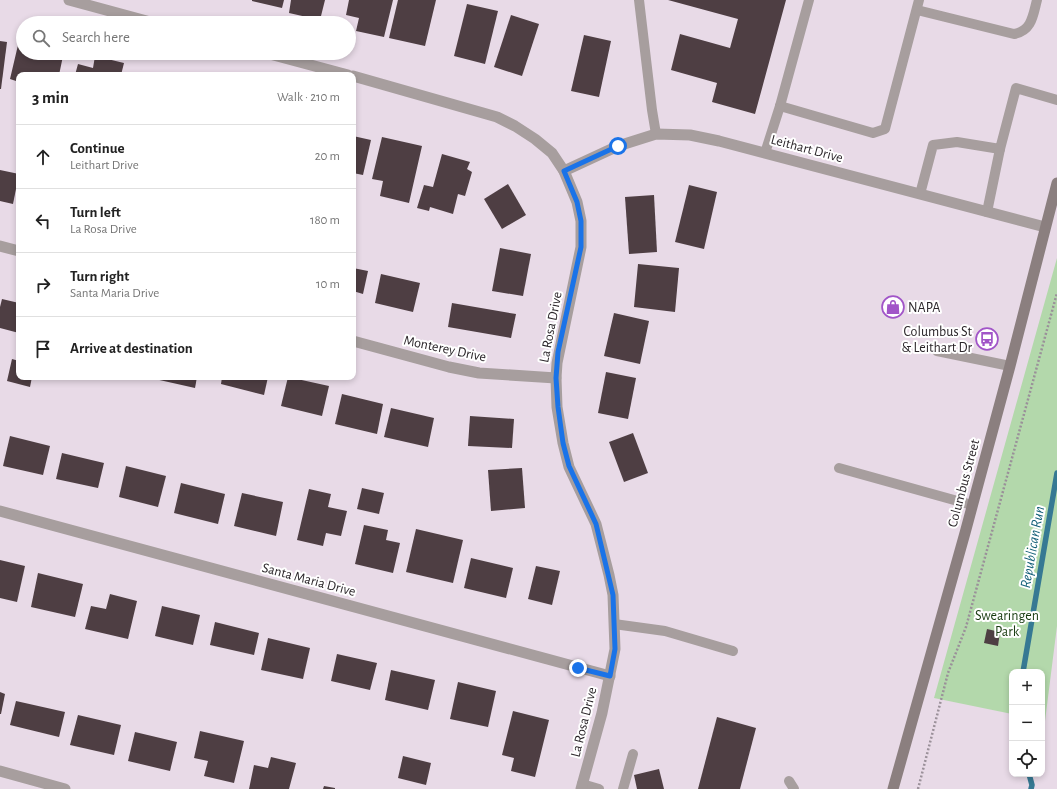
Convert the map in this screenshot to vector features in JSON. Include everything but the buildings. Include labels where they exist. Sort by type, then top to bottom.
[{"type":"main road","name":"Columbus Street","points":[[893,789],[1010,366],[1057,183]]},
{"type":"street","points":[[69,0],[128,16]]},
{"type":"street","points":[[292,60],[337,72]]},
{"type":"street","name":"La Rosa Drive","points":[[356,77],[497,117],[515,126],[535,139],[552,154],[564,171],[577,202],[581,221],[581,247],[558,352],[556,378],[560,423],[567,461],[596,524],[613,595],[615,649],[602,713],[582,787]]},
{"type":"street","name":"Leithart Drive","points":[[564,171],[618,146],[656,134],[690,135],[719,141],[1045,227]]},
{"type":"street","points":[[0,246],[16,251]]},
{"type":"street","name":"Monterey Drive","points":[[356,342],[449,367],[479,373],[556,378]]},
{"type":"street","name":"Santa Maria Drive","points":[[0,511],[610,676]]},
{"type":"street","points":[[0,771],[65,789]]},
{"type":"lane","points":[[639,0],[656,134]]},
{"type":"lane","points":[[765,153],[810,0]]},
{"type":"lane","points":[[780,106],[873,133],[884,129],[919,0]]},
{"type":"lane","points":[[917,10],[1014,34],[1026,30],[1030,23],[1037,0]]},
{"type":"lane","points":[[987,212],[1000,149],[1016,88],[1057,100]]},
{"type":"lane","points":[[920,194],[933,145],[957,142],[1000,149]]},
{"type":"lane","points":[[937,351],[1010,366]]},
{"type":"lane","points":[[840,468],[972,505]]},
{"type":"lane","points":[[614,624],[666,631],[733,651]]},
{"type":"lane","points":[[624,789],[633,754]]},
{"type":"lane","points":[[582,787],[600,789]]},
{"type":"path","points":[[918,789],[948,673],[966,627],[1057,293]]},
{"type":"green space","name":"Swearingen Park","points":[[1057,258],[1057,626],[1045,721],[1045,669],[1009,669],[1009,713],[934,698]]},
{"type":"waterway","name":"Republican Run","points":[[1024,669],[1057,473]]},
{"type":"waterway","name":"Republican Run","points":[[1030,777],[1032,785],[1031,789]]},
{"type":"place","name":"NAPA","points":[[893,307]]},
{"type":"place","name":"Columbus St & Leithart Dr","points":[[987,339]]},
{"type":"route","points":[[578,668],[610,676],[615,649],[613,595],[609,575],[596,524],[569,466],[563,443],[558,407],[556,378],[558,352],[576,277],[581,247],[581,221],[577,202],[564,171],[618,146]]}]
